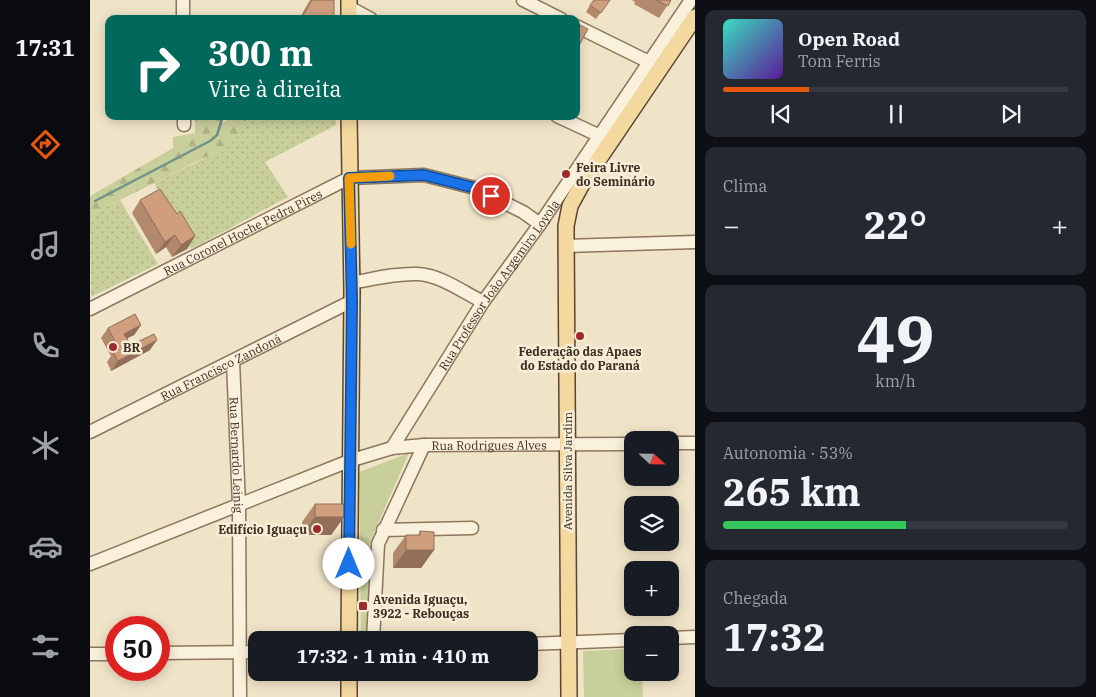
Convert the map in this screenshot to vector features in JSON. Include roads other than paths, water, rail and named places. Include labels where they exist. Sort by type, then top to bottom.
[{"type":"main road","points":[[672,28],[693,20]]},
{"type":"main road","name":"Rua Professor João Argemiro Loyola","points":[[565,246],[570,206],[582,184],[693,20]]},
{"type":"main road","points":[[349,120],[352,301],[349,462],[349,631]]},
{"type":"main road","points":[[582,184],[590,152]]},
{"type":"main road","name":"Avenida Silva Jardim","points":[[565,246],[569,697]]},
{"type":"main road","points":[[349,681],[349,697]]},
{"type":"street","points":[[182,0],[183,15]]},
{"type":"street","points":[[523,0],[553,15]]},
{"type":"street","name":"Rua Professor João Argemiro Loyola","points":[[392,448],[482,302],[590,152],[691,0]]},
{"type":"street","points":[[349,8],[363,15]]},
{"type":"street","points":[[580,28],[650,62]]},
{"type":"street","points":[[566,120],[600,136]]},
{"type":"street","name":"Rua Coronel Hoche Pedra Pires","points":[[90,309],[349,178],[424,175],[475,188],[524,212],[540,224]]},
{"type":"street","points":[[565,246],[695,242]]},
{"type":"street","points":[[351,283],[388,276],[419,274],[444,282],[482,302]]},
{"type":"street","name":"Rua Francisco Zandoná","points":[[90,432],[352,301]]},
{"type":"street","name":"Rua Bernardo Leinig","points":[[233,361],[239,505],[240,697]]},
{"type":"street","points":[[679,443],[695,443]]},
{"type":"street","name":"Rua Rodrigues Alves","points":[[90,564],[349,462],[392,448],[424,445],[624,444]]},
{"type":"street","points":[[373,631],[378,544],[382,530],[424,445]]},
{"type":"street","points":[[382,530],[472,528]]},
{"type":"street","points":[[679,637],[695,636]]},
{"type":"street","points":[[538,644],[624,640]]},
{"type":"street","points":[[170,653],[248,652]]},
{"type":"street","points":[[90,654],[105,654]]},
{"type":"waterway","points":[[95,201],[210,141],[217,135],[222,120]]},
{"type":"place","name":"Feira Livre do Seminário","points":[[566,174]]},
{"type":"place","name":"Federação das Apaes do Estado do Paraná","points":[[580,336]]},
{"type":"place","name":"BR","points":[[113,347]]},
{"type":"place","name":"Edifício Iguaçu","points":[[317,529]]},
{"type":"place","name":"Avenida Iguaçu, 3922 - Rebouças","points":[[363,606]]}]
